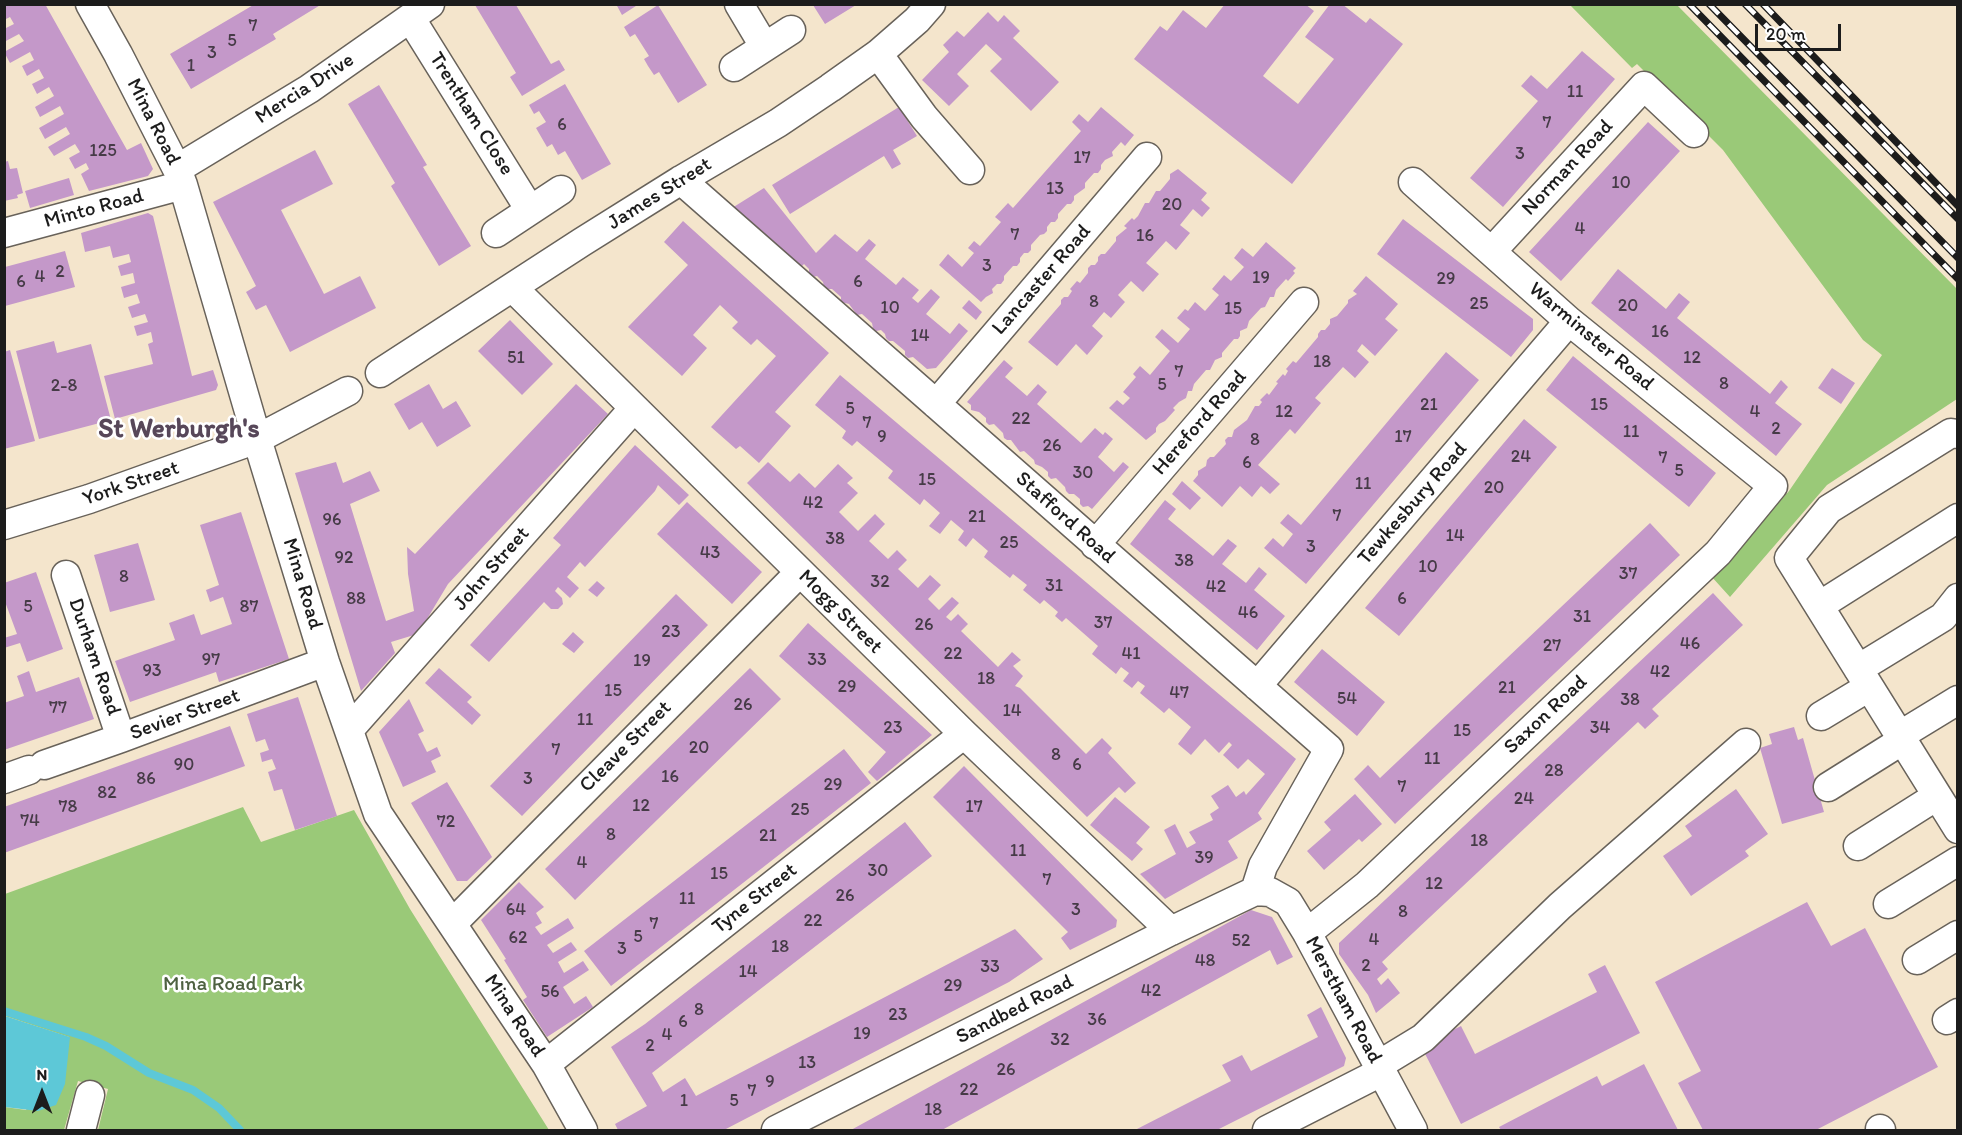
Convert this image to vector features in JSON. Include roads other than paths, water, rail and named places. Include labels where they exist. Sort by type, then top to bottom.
[{"type":"street","name":"Mina Road","points":[[90,4],[180,177],[257,440],[326,662],[378,814],[546,1064],[583,1131]]},
{"type":"street","points":[[739,4],[764,46]]},
{"type":"street","name":"James Street","points":[[257,440],[348,391],[351,377],[368,368],[380,373],[681,180],[778,123],[878,54],[917,20],[931,4]]},
{"type":"street","name":"Mercia Drive","points":[[180,177],[420,12]]},
{"type":"street","name":"Trentham Close","points":[[420,12],[530,210]]},
{"type":"street","points":[[734,67],[791,30]]},
{"type":"street","points":[[878,54],[924,117],[970,170]]},
{"type":"street","name":"Norman Road","points":[[1492,251],[1644,86],[1694,133]]},
{"type":"street","name":"Lancaster Road","points":[[936,404],[1147,157]]},
{"type":"street","name":"Minto Road","points":[[4,233],[180,177]]},
{"type":"street","name":"Stafford Road","points":[[681,180],[1329,749],[1263,866],[1255,891]]},
{"type":"street","name":"Warminster Road","points":[[1413,182],[1569,321],[1773,486]]},
{"type":"street","points":[[496,233],[561,190]]},
{"type":"street","name":"Mogg Street","points":[[513,288],[964,734],[1171,931]]},
{"type":"street","name":"Hereford Road","points":[[1095,545],[1304,302]]},
{"type":"street","name":"Tewkesbury Road","points":[[1257,686],[1569,321]]},
{"type":"street","name":"John Street","points":[[349,730],[634,408]]},
{"type":"street","points":[[1958,434],[1951,433],[1830,509],[1789,558],[1901,738],[1945,795],[1958,829]]},
{"type":"street","name":"York Street","points":[[4,525],[89,500],[257,440]]},
{"type":"street","name":"Saxon Road","points":[[1307,933],[1367,885],[1718,553],[1773,486]]},
{"type":"street","points":[[1819,606],[1958,518]]},
{"type":"street","name":"Cleave Street","points":[[453,923],[800,572]]},
{"type":"street","name":"Durham Road","points":[[66,576],[121,738]]},
{"type":"street","points":[[1821,716],[1864,678],[1943,617],[1958,598]]},
{"type":"street","name":"Sevier Street","points":[[26,771],[326,662]]},
{"type":"street","points":[[1828,787],[1958,700]]},
{"type":"street","name":"Tyne Street","points":[[546,1064],[964,734]]},
{"type":"street","points":[[1267,1131],[1379,1069],[1423,1038],[1560,906],[1746,743]]},
{"type":"street","points":[[1858,846],[1945,795]]},
{"type":"street","points":[[1888,904],[1958,861]]},
{"type":"street","name":"Merstham Road","points":[[1255,891],[1270,891],[1286,900],[1307,933],[1413,1131]]},
{"type":"street","name":"Sandbed Road","points":[[776,1131],[1171,931],[1255,891]]},
{"type":"street","points":[[1917,960],[1958,935]]},
{"type":"street","points":[[81,1131],[90,1095]]},
{"type":"water","points":[[5,1016],[70,1037],[65,1084],[56,1105],[38,1111],[5,1107]]},
{"type":"waterway","points":[[4,1011],[86,1037],[106,1046],[149,1073],[193,1090],[219,1108],[240,1130]]},
{"type":"railway","points":[[1689,4],[1958,279]]},
{"type":"railway","points":[[1709,4],[1958,258]]},
{"type":"railway","points":[[1745,4],[1958,219]]},
{"type":"railway","points":[[1763,4],[1958,206]]},
{"type":"district","name":"St Werburgh's","points":[[179,430]]},
{"type":"park label","name":"Mina Road Park","points":[[233,985]]}]
